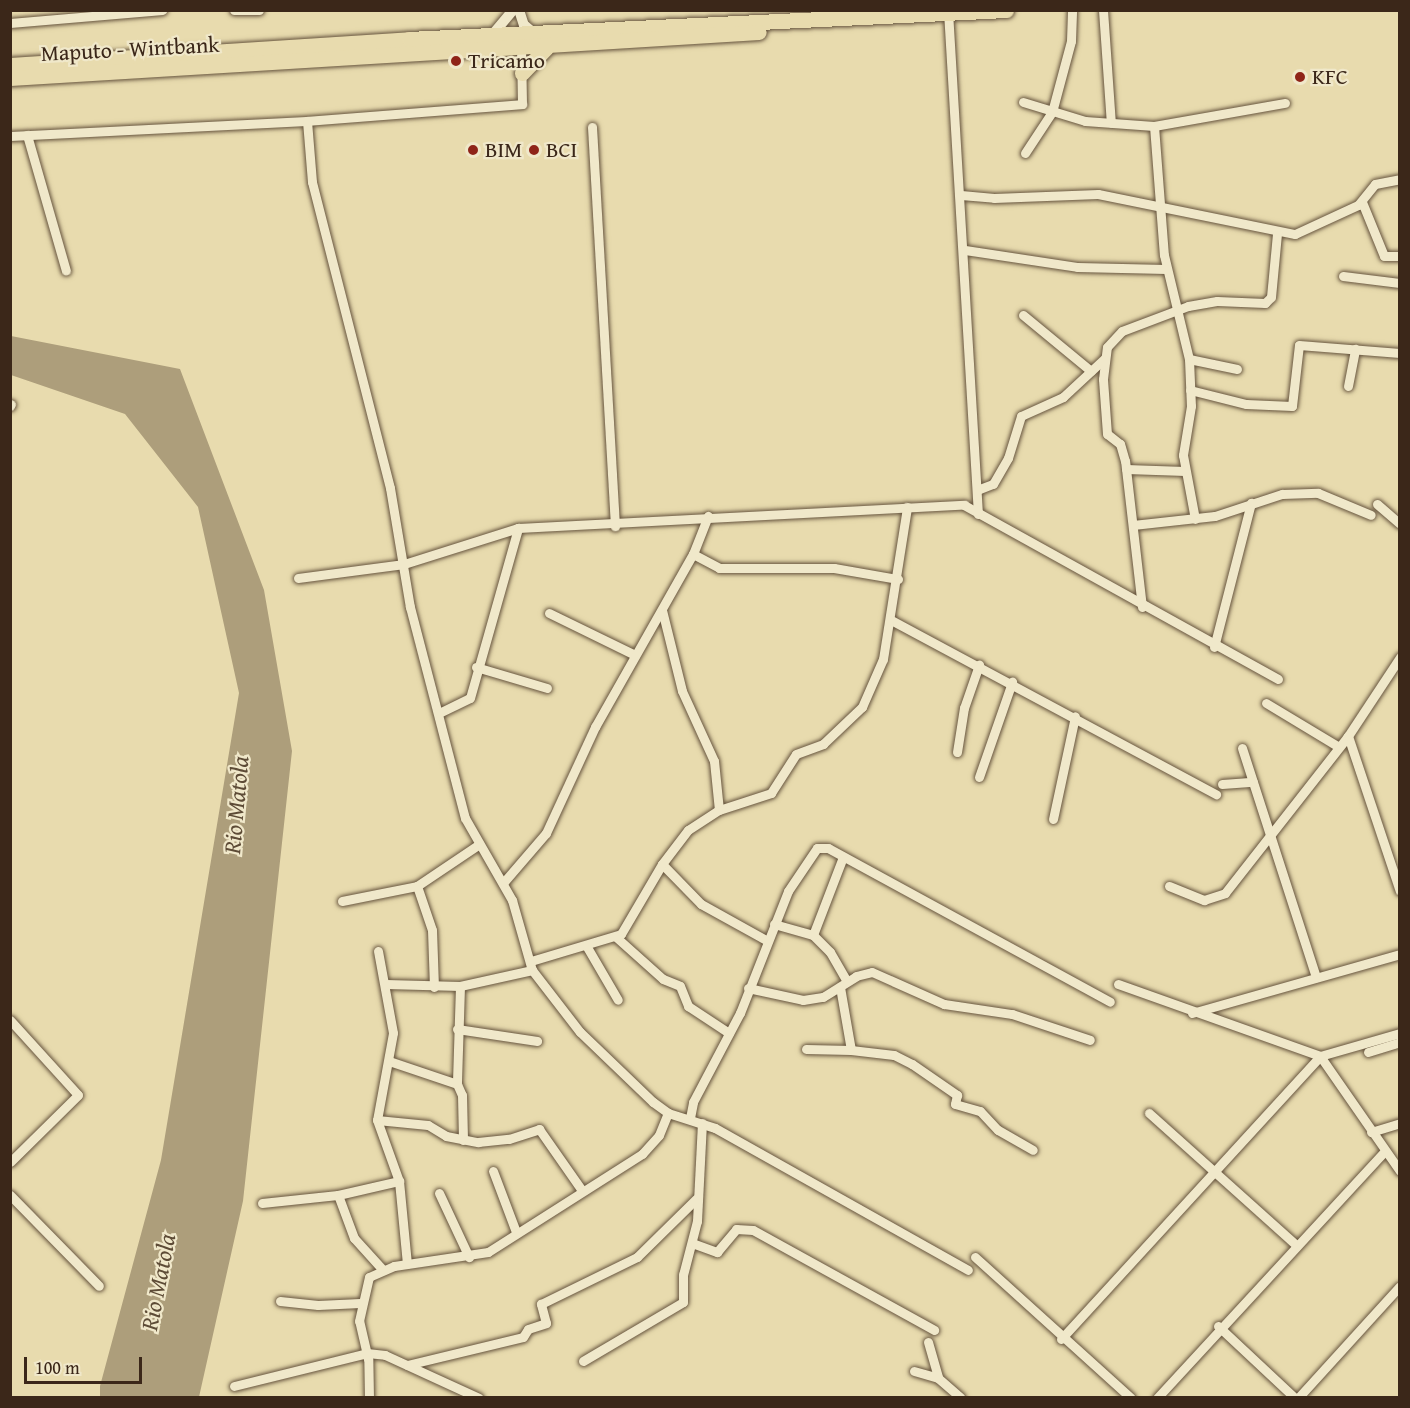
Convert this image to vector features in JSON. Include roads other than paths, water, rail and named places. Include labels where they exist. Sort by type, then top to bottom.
[{"type":"highway","points":[[250,57],[491,36],[521,43],[798,29],[842,21],[1006,10]]},
{"type":"highway","points":[[500,51],[522,75],[542,42]]},
{"type":"highway","points":[[250,57],[500,51],[521,43]]},
{"type":"highway","name":"Maputo - Wintbank","points":[[10,65],[250,57]]},
{"type":"highway","name":"Maputo - Wintbank","points":[[10,78],[250,57]]},
{"type":"street","points":[[10,23],[162,10]]},
{"type":"street","points":[[234,10],[259,10]]},
{"type":"street","points":[[491,36],[513,10]]},
{"type":"street","points":[[519,10],[524,25],[542,42]]},
{"type":"street","points":[[1025,153],[1052,112],[1071,41],[1072,10]]},
{"type":"street","points":[[1103,10],[1111,123]]},
{"type":"street","points":[[950,12],[978,513]]},
{"type":"street","points":[[10,136],[307,121],[522,104],[521,43]]},
{"type":"street","points":[[1023,102],[1052,112],[1111,123],[1154,126],[1285,103]]},
{"type":"street","points":[[307,121],[312,182],[339,276],[404,564],[410,607],[465,818],[478,845],[503,883],[532,965],[580,1032],[638,1090],[668,1113],[702,1123],[968,1270]]},
{"type":"street","points":[[1154,126],[1158,206],[1166,269],[1189,359],[1190,390],[1185,471],[1195,519]]},
{"type":"street","points":[[592,127],[615,526]]},
{"type":"street","points":[[27,135],[66,271]]},
{"type":"street","points":[[961,195],[994,198],[1098,194],[1230,218],[1277,233],[1295,234],[1326,224],[1362,202],[1375,184],[1400,179]]},
{"type":"street","points":[[1362,202],[1384,256],[1400,256]]},
{"type":"street","points":[[1142,607],[1126,469],[1120,444],[1107,434],[1105,358],[1107,347],[1122,331],[1177,310],[1217,301],[1258,305],[1268,301],[1277,233]]},
{"type":"street","points":[[965,250],[1077,267],[1166,269]]},
{"type":"street","points":[[1343,276],[1400,283]]},
{"type":"street","points":[[1023,315],[1091,370]]},
{"type":"street","points":[[1190,390],[1246,404],[1292,405],[1297,346],[1400,353]]},
{"type":"street","points":[[1348,386],[1355,349]]},
{"type":"street","points":[[977,490],[993,484],[1008,458],[1021,416],[1063,397],[1105,358]]},
{"type":"street","points":[[1189,359],[1237,369]]},
{"type":"street","points":[[1126,469],[1185,471]]},
{"type":"street","points":[[1133,525],[1195,519],[1282,494],[1318,493],[1371,516]]},
{"type":"street","points":[[1214,647],[1251,503]]},
{"type":"street","points":[[1377,504],[1400,524]]},
{"type":"street","points":[[298,578],[404,564],[518,528],[615,526],[708,516],[964,505],[1214,647],[1278,679]]},
{"type":"street","points":[[386,984],[460,986],[616,937],[662,864],[688,831],[719,810],[771,793],[796,754],[823,744],[862,707],[883,659],[898,579],[907,507]]},
{"type":"street","points":[[503,883],[546,833],[595,727],[693,554],[708,516]]},
{"type":"street","points":[[439,713],[470,698],[476,667],[518,528]]},
{"type":"street","points":[[693,554],[719,568],[834,568],[898,579]]},
{"type":"street","points":[[662,610],[682,691],[714,761],[719,810]]},
{"type":"street","points":[[549,613],[635,655]]},
{"type":"street","points":[[891,620],[1012,682],[1216,794]]},
{"type":"street","points":[[1169,886],[1215,900],[1348,736],[1400,657]]},
{"type":"street","points":[[957,752],[964,708],[980,665]]},
{"type":"street","points":[[476,667],[547,688]]},
{"type":"street","points":[[979,777],[1012,682]]},
{"type":"street","points":[[1266,703],[1339,747]]},
{"type":"street","points":[[1053,819],[1075,716]]},
{"type":"street","points":[[1348,736],[1400,891]]},
{"type":"street","points":[[1242,748],[1316,976]]},
{"type":"street","points":[[1222,784],[1253,782]]},
{"type":"street","points":[[342,901],[417,886],[478,845]]},
{"type":"street","points":[[690,1118],[729,1033],[766,940],[796,877],[817,848],[828,848],[1110,1002]]},
{"type":"street","points":[[813,935],[843,858]]},
{"type":"street","points":[[662,864],[701,904],[766,940]]},
{"type":"street","points":[[417,886],[430,923],[434,987]]},
{"type":"street","points":[[774,924],[813,935],[830,952],[843,984],[851,1050]]},
{"type":"street","points":[[616,937],[663,979],[680,986],[688,1006],[729,1033]]},
{"type":"street","points":[[587,947],[618,1000]]},
{"type":"street","points":[[378,951],[386,984],[393,1033],[377,1120],[399,1181],[407,1264]]},
{"type":"street","points":[[1192,1013],[1400,954]]},
{"type":"street","points":[[748,988],[803,1000],[823,997],[843,984],[872,972],[944,1004],[1012,1014],[1090,1040]]},
{"type":"street","points":[[1118,984],[1192,1013],[1320,1056],[1400,1171]]},
{"type":"street","points":[[460,986],[457,1084],[462,1095],[463,1140]]},
{"type":"street","points":[[10,1020],[78,1095],[10,1162]]},
{"type":"street","points":[[457,1029],[537,1041]]},
{"type":"street","points":[[1061,1339],[1320,1056],[1400,1033]]},
{"type":"street","points":[[1368,1052],[1400,1042]]},
{"type":"street","points":[[806,1049],[851,1050],[894,1055],[912,1064],[957,1095],[955,1104],[980,1112],[998,1130],[1033,1150]]},
{"type":"street","points":[[389,1061],[457,1084]]},
{"type":"street","points":[[369,1398],[367,1353],[360,1303],[366,1282],[383,1270],[407,1264],[469,1257],[488,1252],[581,1189],[642,1154],[659,1135],[668,1113]]},
{"type":"street","points":[[1149,1113],[1212,1173],[1295,1244]]},
{"type":"street","points":[[377,1120],[428,1125],[463,1140],[509,1139],[539,1130],[581,1189]]},
{"type":"street","points":[[583,1361],[678,1308],[683,1302],[683,1275],[692,1243],[702,1123]]},
{"type":"street","points":[[1371,1132],[1400,1123]]},
{"type":"street","points":[[1157,1398],[1218,1326],[1385,1151]]},
{"type":"street","points":[[493,1171],[516,1232]]},
{"type":"street","points":[[262,1203],[338,1195],[399,1181]]},
{"type":"street","points":[[439,1193],[469,1257]]},
{"type":"street","points":[[10,1194],[99,1286]]},
{"type":"street","points":[[338,1195],[354,1238],[383,1270]]},
{"type":"street","points":[[407,1365],[523,1337],[528,1329],[546,1323],[541,1304],[637,1257],[696,1199]]},
{"type":"street","points":[[692,1243],[717,1252],[736,1228],[753,1230],[934,1330]]},
{"type":"street","points":[[975,1257],[1061,1339],[1131,1398]]},
{"type":"street","points":[[1218,1326],[1297,1398],[1400,1286]]},
{"type":"street","points":[[280,1301],[318,1305],[360,1303]]},
{"type":"street","points":[[928,1342],[938,1378]]},
{"type":"street","points":[[234,1386],[367,1353],[407,1365],[479,1398]]},
{"type":"street","points":[[914,1371],[938,1378],[961,1398]]},
{"type":"water","name":"Rio Matola","points":[[11,336],[180,369],[264,590],[292,751],[243,1201],[199,1397],[100,1397],[100,1386],[161,1160],[239,693],[198,507],[125,414],[11,375]]},
{"type":"place","name":"Tricamo","points":[[456,61]]},
{"type":"place","name":"KFC","points":[[1300,77]]},
{"type":"place","name":"BIM","points":[[473,150]]},
{"type":"place","name":"BCI","points":[[534,150]]}]
